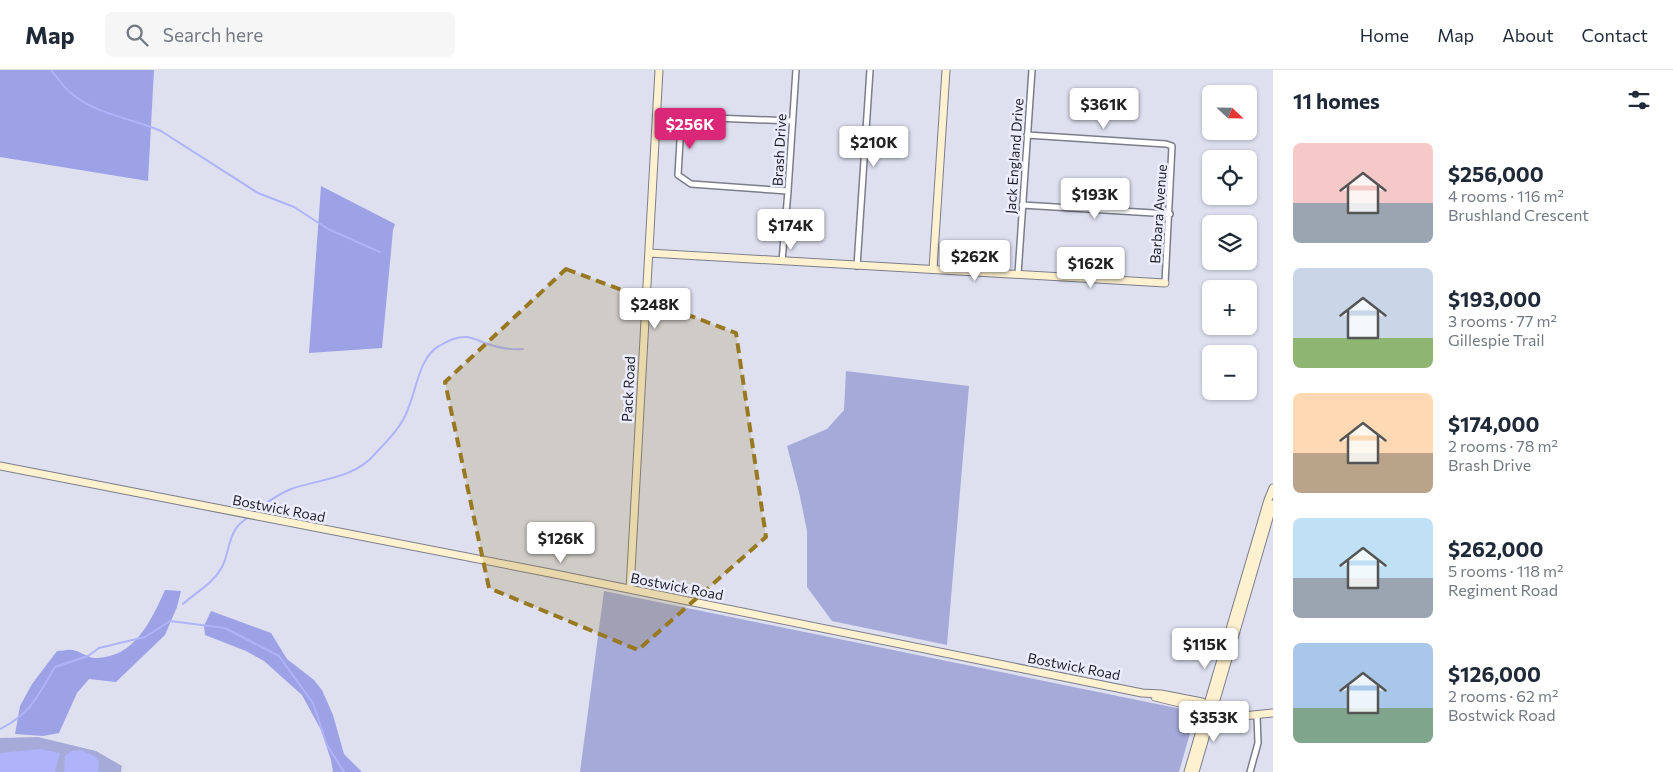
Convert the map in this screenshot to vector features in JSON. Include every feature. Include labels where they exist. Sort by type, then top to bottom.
[{"type":"main road","name":"Pack Road","points":[[630,589],[659,70]]},
{"type":"main road","points":[[933,269],[946,70]]},
{"type":"main road","points":[[648,253],[1165,283]]},
{"type":"main road","name":"Bostwick Road","points":[[0,466],[630,589],[1142,692],[1202,702],[1209,707],[1243,716],[1273,713]]},
{"type":"main road","points":[[1195,772],[1209,707],[1273,488]]},
{"type":"main road","points":[[1188,772],[1273,504]]},
{"type":"street","name":"Brash Drive","points":[[782,261],[796,70]]},
{"type":"street","points":[[857,266],[870,70]]},
{"type":"street","name":"Jack England Drive","points":[[1018,274],[1032,70]]},
{"type":"street","points":[[788,191],[691,184],[678,174],[681,124],[688,117],[792,121]]},
{"type":"street","name":"Barbara Avenue","points":[[1028,135],[1166,144],[1172,146],[1165,283]]},
{"type":"street","points":[[1022,205],[1170,214]]},
{"type":"street","points":[[1250,772],[1258,743],[1257,716]]},
{"type":"highlighted area","points":[[566,269],[736,333],[766,537],[638,650],[489,588],[445,382]]},
{"type":"shaded area","points":[[0,70],[154,70],[148,181],[0,157]]},
{"type":"shaded area","points":[[321,186],[395,224],[382,348],[309,353]]},
{"type":"shaded area","points":[[846,371],[969,386],[947,645],[832,621],[807,587],[807,531],[787,446],[827,429],[844,410]]},
{"type":"shaded area","points":[[165,590],[181,591],[177,607],[165,635],[116,682],[89,679],[77,693],[59,733],[43,736],[15,734],[20,706],[32,684],[57,651],[72,650],[94,658],[108,657],[120,652],[139,636],[147,625]]},
{"type":"shaded area","points":[[604,591],[1196,712],[1179,772],[580,772]]},
{"type":"shaded area","points":[[211,611],[271,633],[287,659],[314,680],[322,690],[333,715],[344,754],[362,772],[333,772],[321,730],[302,695],[264,661],[246,651],[205,635],[204,626]]},
{"type":"shaded area","points":[[38,737],[96,751],[122,766],[121,772],[0,772],[0,738]]},
{"type":"shaded area","points":[[40,749],[60,753],[55,772],[0,772],[0,753]]},
{"type":"shaded area","points":[[81,750],[99,760],[98,772],[64,772],[65,756],[71,751]]},
{"type":"waterway","points":[[51,70],[68,91],[81,100],[103,111],[161,131],[258,193],[294,207],[328,229],[380,252]]},
{"type":"waterway","points":[[252,514],[271,500],[291,489],[346,474],[366,463],[400,425],[407,411],[421,369],[432,352],[439,346],[456,338],[467,337],[499,347],[523,349]]},
{"type":"waterway","points":[[183,604],[209,583],[218,573],[224,562],[234,531],[248,517]]},
{"type":"waterway","points":[[0,729],[27,710],[55,667],[88,656],[99,648],[145,637],[170,621],[225,628],[279,656],[313,703],[327,745],[344,772]]}]
